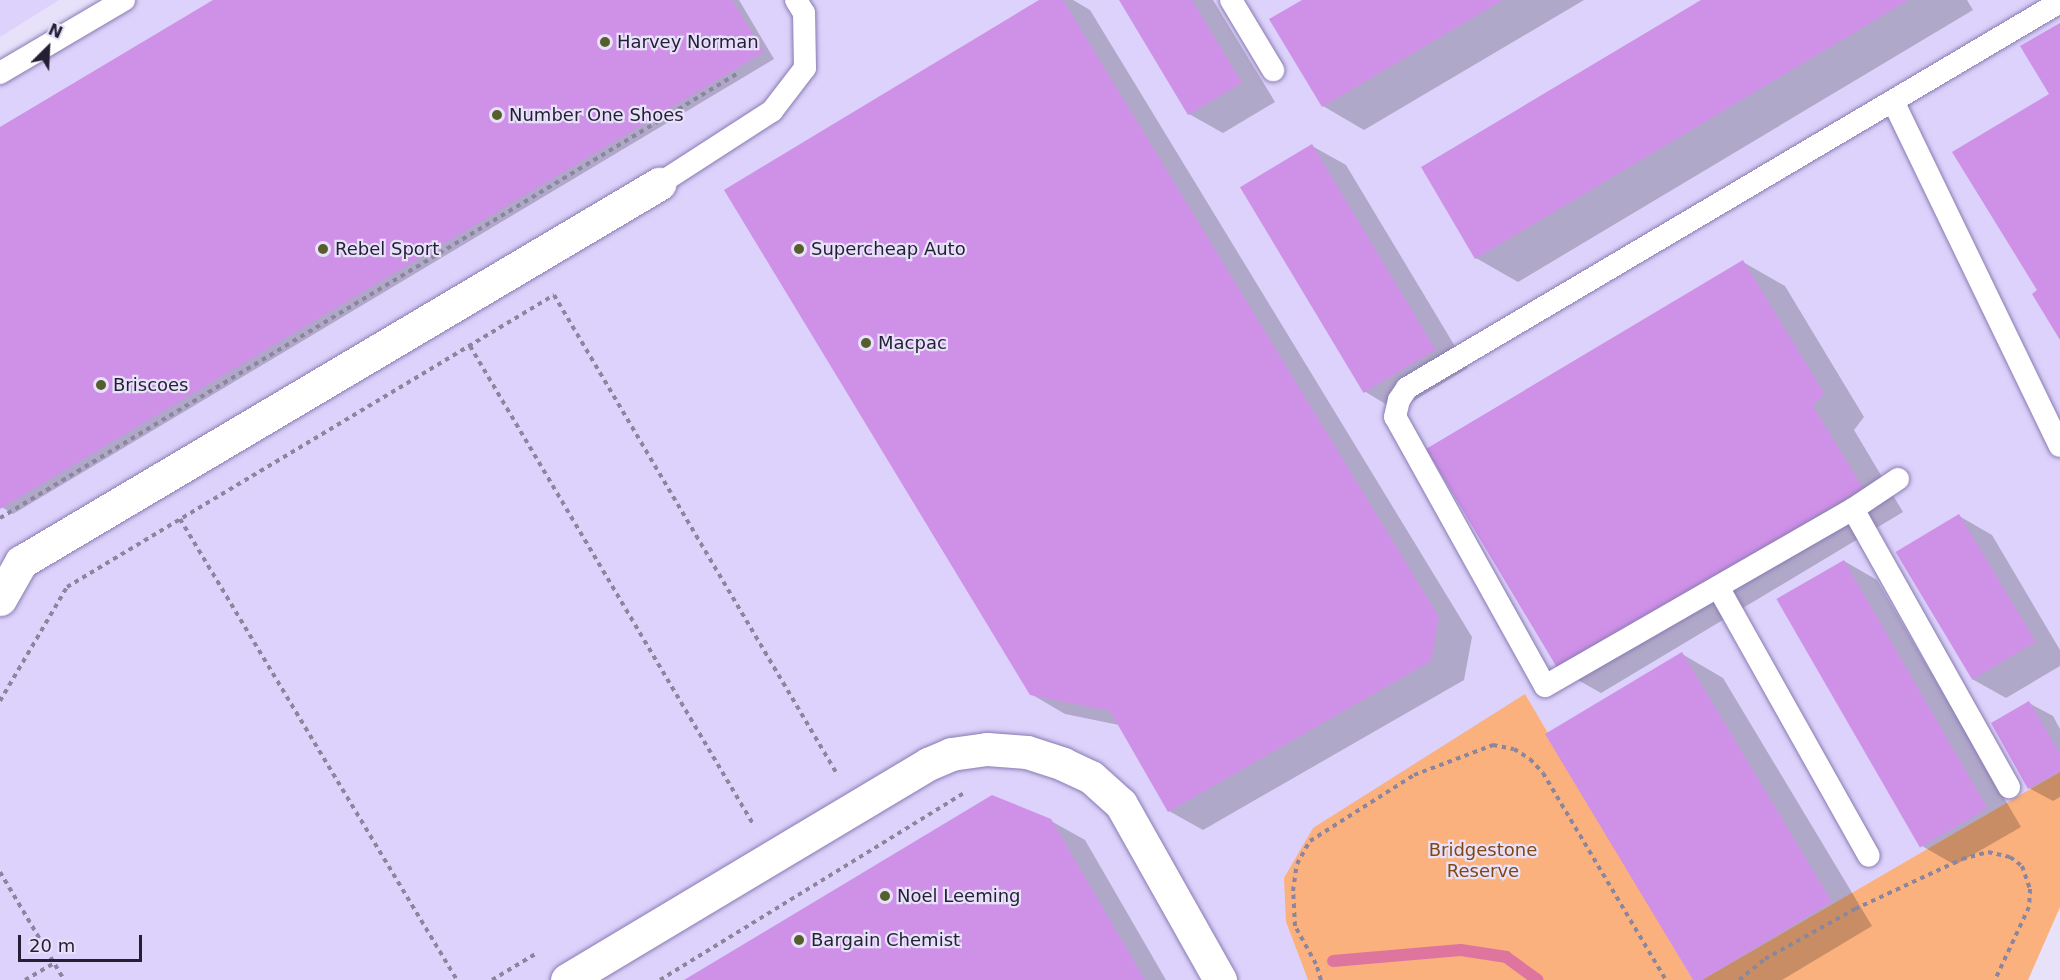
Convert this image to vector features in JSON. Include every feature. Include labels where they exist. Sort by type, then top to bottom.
[{"type":"street","points":[[0,599],[21,562],[659,184]]},
{"type":"street","points":[[567,980],[928,764],[951,754],[987,749],[1027,752],[1063,764],[1091,777],[1121,804],[1220,980]]},
{"type":"lane","points":[[0,73],[124,0]]},
{"type":"lane","points":[[659,184],[772,111],[806,68],[804,12],[796,0]]},
{"type":"lane","points":[[1898,479],[1853,509],[1545,686],[1395,417],[1399,400],[1407,388],[2060,2]]},
{"type":"lane","points":[[1241,4],[1273,70]]},
{"type":"lane","points":[[1893,102],[2060,446]]},
{"type":"lane","points":[[1853,509],[2008,788]]},
{"type":"lane","points":[[1718,587],[1869,856]]},
{"type":"path","points":[[0,518],[740,72]]},
{"type":"path","points":[[0,701],[67,586],[555,295],[839,773],[831,778]]},
{"type":"path","points":[[470,346],[753,824]]},
{"type":"path","points":[[180,519],[457,980]]},
{"type":"path","points":[[1321,980],[1316,964],[1295,926],[1293,891],[1297,864],[1310,841],[1414,775],[1493,745],[1514,749],[1530,759],[1543,773],[1666,980]]},
{"type":"path","points":[[660,980],[972,789]]},
{"type":"path","points":[[743,830],[762,819]]},
{"type":"path","points":[[1739,980],[1765,960],[1855,909],[1962,859],[1988,852],[2010,856],[2022,866],[2030,889],[2029,907],[1995,980]]},
{"type":"path","points":[[0,872],[64,980]]},
{"type":"path","points":[[492,980],[538,952]]},
{"type":"path","points":[[25,980],[54,963]]},
{"type":"shaded area","points":[[0,0],[59,0],[0,37]]},
{"type":"shaded area","points":[[104,0],[2060,0],[2060,772],[1702,980],[1693,980],[1525,694],[1286,922],[1308,980],[0,980],[0,64]]},
{"type":"green space","name":"Bridgestone Reserve","points":[[1525,694],[1693,980],[1308,980],[1286,922],[1284,878],[1313,828]]},
{"type":"green space","points":[[2060,772],[2060,907],[2028,980],[1702,980]]},
{"type":"building","points":[[213,0],[732,0],[764,52],[0,509],[0,127]]},
{"type":"building","points":[[1039,0],[1063,0],[1439,617],[1431,661],[1168,812],[1110,711],[1030,695],[724,190]]},
{"type":"building","points":[[1119,0],[1192,0],[1242,83],[1188,115]]},
{"type":"building","points":[[1302,0],[1503,0],[1322,107],[1269,19]]},
{"type":"building","points":[[1701,0],[1909,0],[1475,259],[1421,167]]},
{"type":"building","points":[[2060,23],[2060,340],[2032,294],[2037,290],[1952,152],[2049,94],[2020,46]]},
{"type":"building","points":[[1312,144],[1436,350],[1364,393],[1240,187]]},
{"type":"building","points":[[1743,260],[1824,393],[1813,406],[1863,488],[1559,671],[1426,449]]},
{"type":"building","points":[[1959,514],[2036,642],[1972,680],[1896,552]]},
{"type":"building","points":[[1844,560],[1988,809],[1920,848],[1776,599]]},
{"type":"building","points":[[1682,652],[1832,902],[1702,980],[1693,980],[1545,734]]},
{"type":"building","points":[[2029,701],[2060,754],[2060,771],[2028,789],[1991,723]]},
{"type":"building","points":[[992,795],[1051,819],[1145,980],[684,980]]},
{"type":"waterway","points":[[1333,961],[1461,950],[1506,957],[1538,980]]},
{"type":"place","name":"Harvey Norman","points":[[605,42]]},
{"type":"place","name":"Number One Shoes","points":[[497,115]]},
{"type":"place","name":"Rebel Sport","points":[[323,249]]},
{"type":"place","name":"Supercheap Auto","points":[[799,249]]},
{"type":"place","name":"Macpac","points":[[866,343]]},
{"type":"place","name":"Briscoes","points":[[101,385]]},
{"type":"place","name":"Noel Leeming","points":[[885,896]]},
{"type":"place","name":"Bargain Chemist","points":[[799,940]]}]
